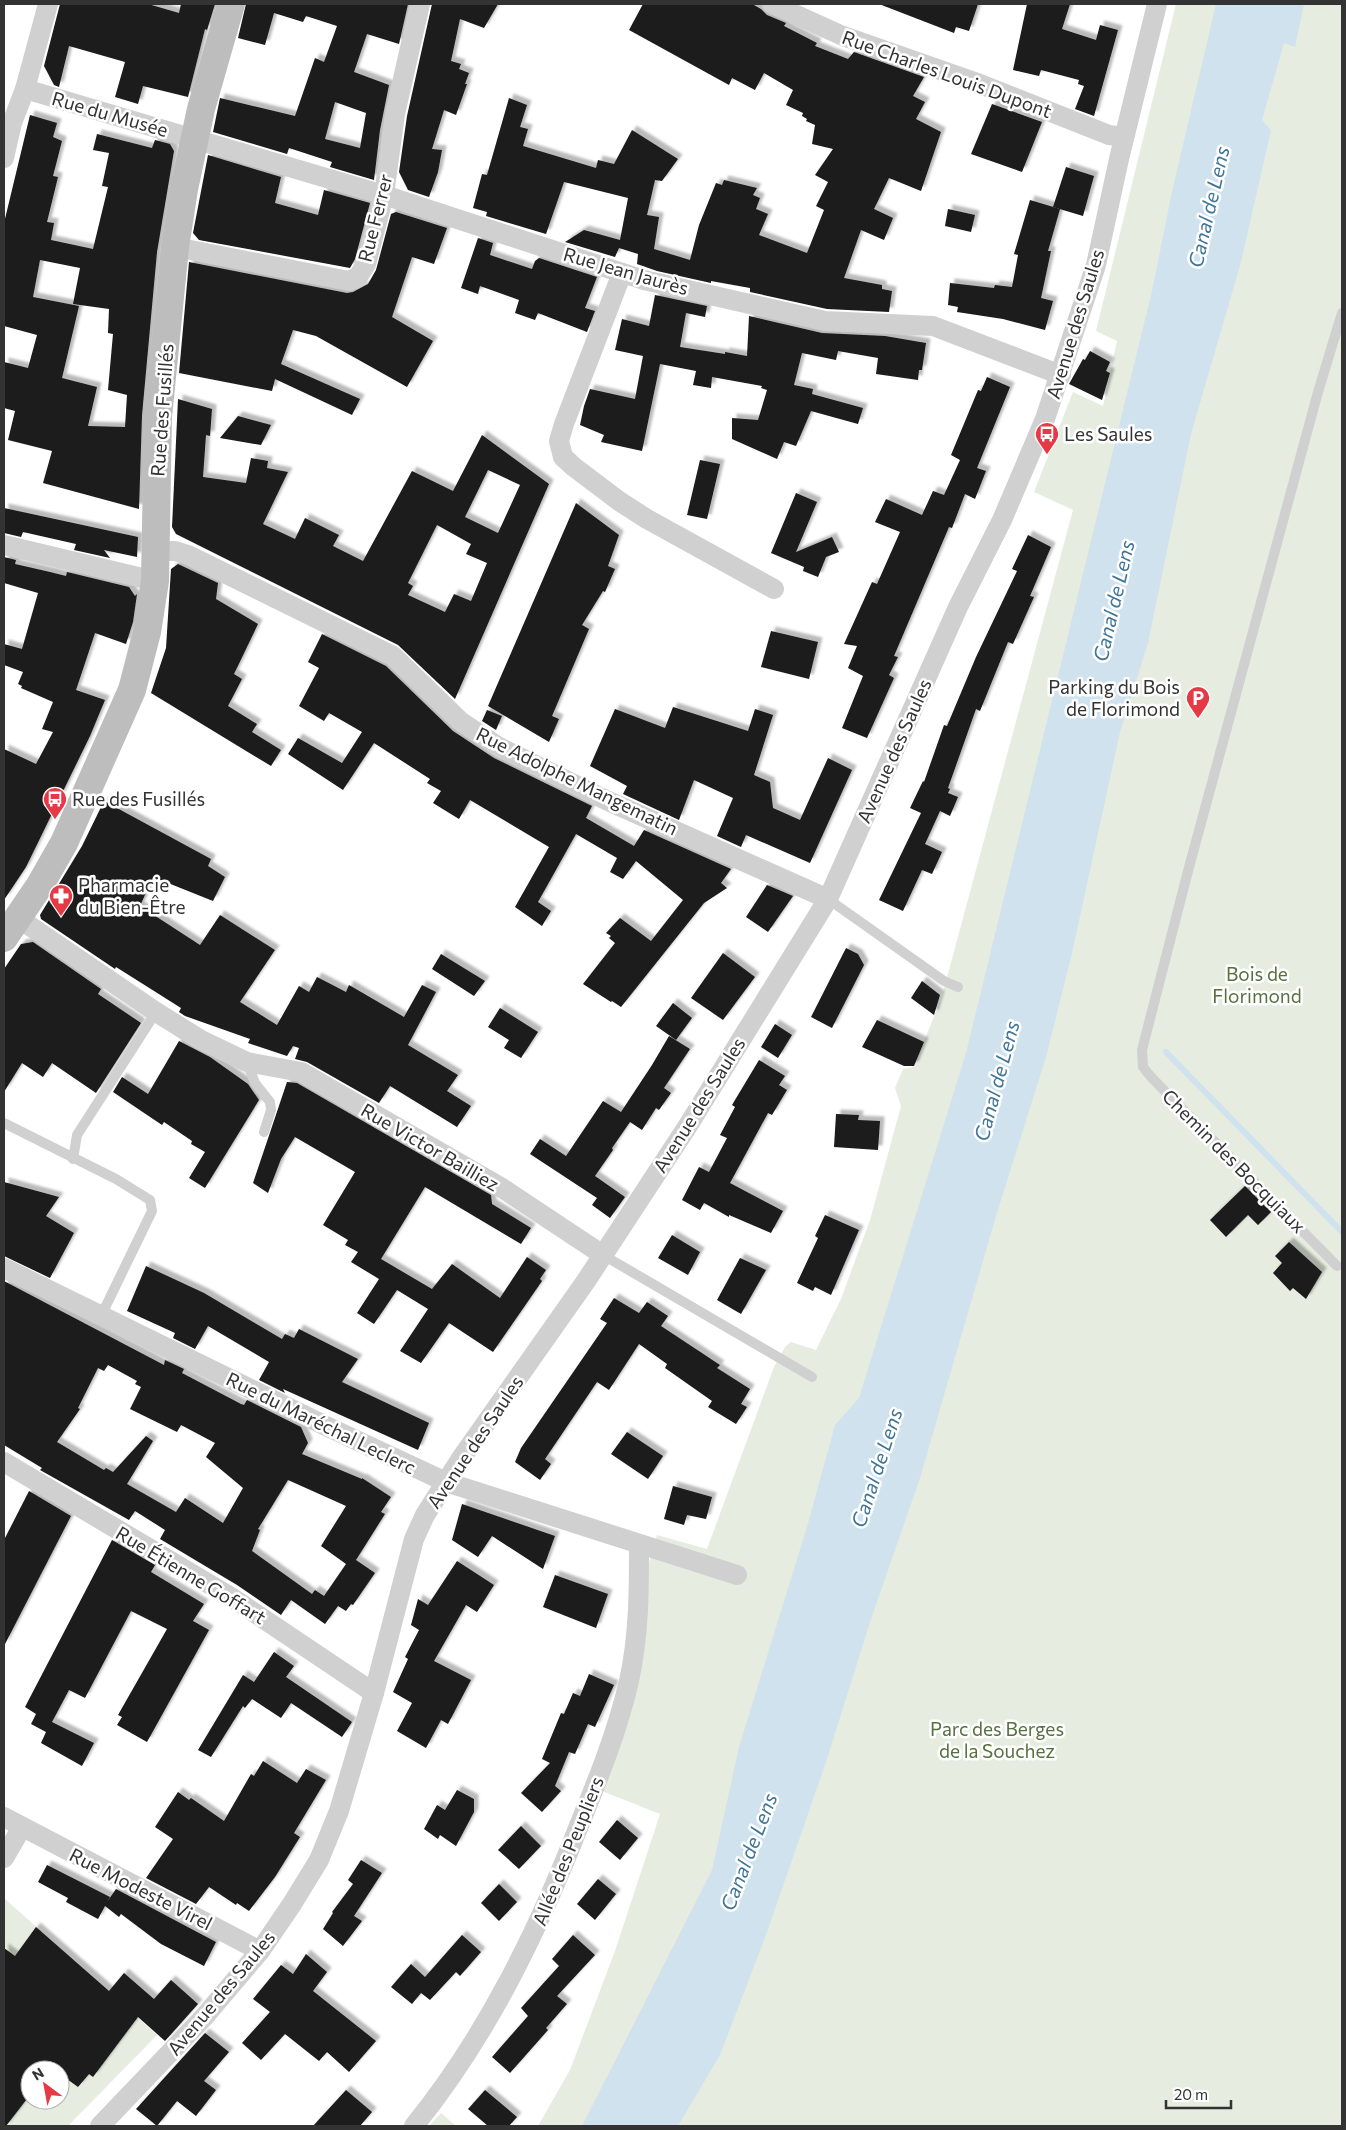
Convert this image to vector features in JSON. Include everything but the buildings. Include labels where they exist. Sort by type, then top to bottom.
[{"type":"main road","name":"Rue des Fusillés","points":[[10,929],[64,843],[132,690],[147,632],[155,580],[158,417],[175,247],[184,189],[195,138],[231,4]]},
{"type":"street","points":[[4,158],[8,122],[25,89],[48,4]]},
{"type":"street","name":"Rue Ferrer","points":[[175,247],[349,281],[358,277],[366,264],[384,195],[395,114],[420,4]]},
{"type":"street","name":"Rue Charles Louis Dupont","points":[[772,4],[843,36],[980,84],[1108,135],[1124,137]]},
{"type":"street","name":"Avenue des Saules","points":[[100,2126],[204,2017],[260,1951],[292,1904],[318,1860],[338,1811],[374,1693],[414,1539],[425,1515],[586,1281],[689,1124],[828,899],[958,607],[1002,520],[1045,419],[1096,265],[1124,137],[1157,4]]},
{"type":"street","name":"Rue du Musée","points":[[25,89],[195,138]]},
{"type":"street","name":"Rue Jean Jaurès","points":[[195,138],[384,195],[644,280],[825,321],[933,326],[1061,375]]},
{"type":"street","points":[[622,273],[564,424],[560,441],[563,457],[619,501],[647,519],[774,589]]},
{"type":"street","points":[[4,545],[155,580]]},
{"type":"street","name":"Rue Adolphe Mangematin","points":[[156,551],[175,551],[188,555],[393,656],[460,721],[499,747],[606,800],[828,899]]},
{"type":"street","name":"Rue Victor Bailliez","points":[[10,929],[27,924],[156,1012],[201,1040],[247,1062],[301,1072],[502,1188],[603,1255]]},
{"type":"street","name":"Rue du Maréchal Leclerc","points":[[4,1268],[328,1427],[446,1482],[737,1575]]},
{"type":"street","name":"Rue Étienne Goffart","points":[[4,1462],[231,1597],[374,1693]]},
{"type":"street","name":"Allée des Peupliers","points":[[414,2126],[459,2064],[492,2013],[522,1958],[553,1892],[591,1796],[618,1720],[631,1671],[639,1611],[639,1545]]},
{"type":"street","name":"Rue Modeste Virel","points":[[4,1818],[260,1951]]},
{"type":"street","points":[[4,1858],[22,1827]]},
{"type":"lane","name":"Chemin des Bocquiaux","points":[[1337,1266],[1151,1077],[1143,1067],[1142,1050],[1188,871],[1315,402],[1342,313]]},
{"type":"lane","points":[[828,899],[944,981],[958,987]]},
{"type":"lane","points":[[72,1159],[77,1135],[156,1012]]},
{"type":"lane","points":[[247,1062],[255,1083],[270,1102],[271,1110],[264,1132]]},
{"type":"lane","points":[[4,1123],[116,1180],[150,1200],[152,1211],[102,1316]]},
{"type":"lane","points":[[603,1255],[756,1342],[812,1377]]},
{"type":"green space","name":"Parc des Berges de la Souchez","points":[[1176,4],[1342,4],[1342,2126],[538,2126],[570,2070],[615,1951],[660,1814],[602,1791],[627,1723],[641,1670],[645,1642],[647,1572],[657,1535],[707,1549],[774,1367],[785,1347],[791,1342],[816,1350],[841,1299],[870,1220],[901,1106],[895,1088],[903,1069],[914,1067],[942,996],[1073,510],[1034,492],[1073,392],[1103,406],[1117,341],[1096,331]]},
{"type":"green space","points":[[4,1898],[157,2035],[68,2126],[4,2126]]},
{"type":"green space","points":[[441,2113],[456,2126],[429,2126]]},
{"type":"water","name":"Canal de Lens","points":[[1216,4],[1304,4],[1295,47],[1284,43],[1262,120],[1271,130],[1241,262],[1191,434],[1148,643],[1120,732],[1072,953],[1046,1057],[996,1216],[920,1478],[871,1619],[826,1762],[766,1935],[720,2055],[678,2126],[582,2126],[712,1870],[739,1747],[807,1527],[835,1425],[859,1398],[966,1053],[1152,291],[1172,192]]},
{"type":"waterway","points":[[1166,1052],[1342,1232]]},
{"type":"place","name":"Les Saules","points":[[1047,455]]},
{"type":"place","name":"Parking du Bois de Florimond","points":[[1198,719]]},
{"type":"place","name":"Rue des Fusillés","points":[[55,820]]},
{"type":"place","name":"Pharmacie du Bien-Être","points":[[61,917]]},
{"type":"park label","name":"Bois de Florimond","points":[[1257,985]]}]
